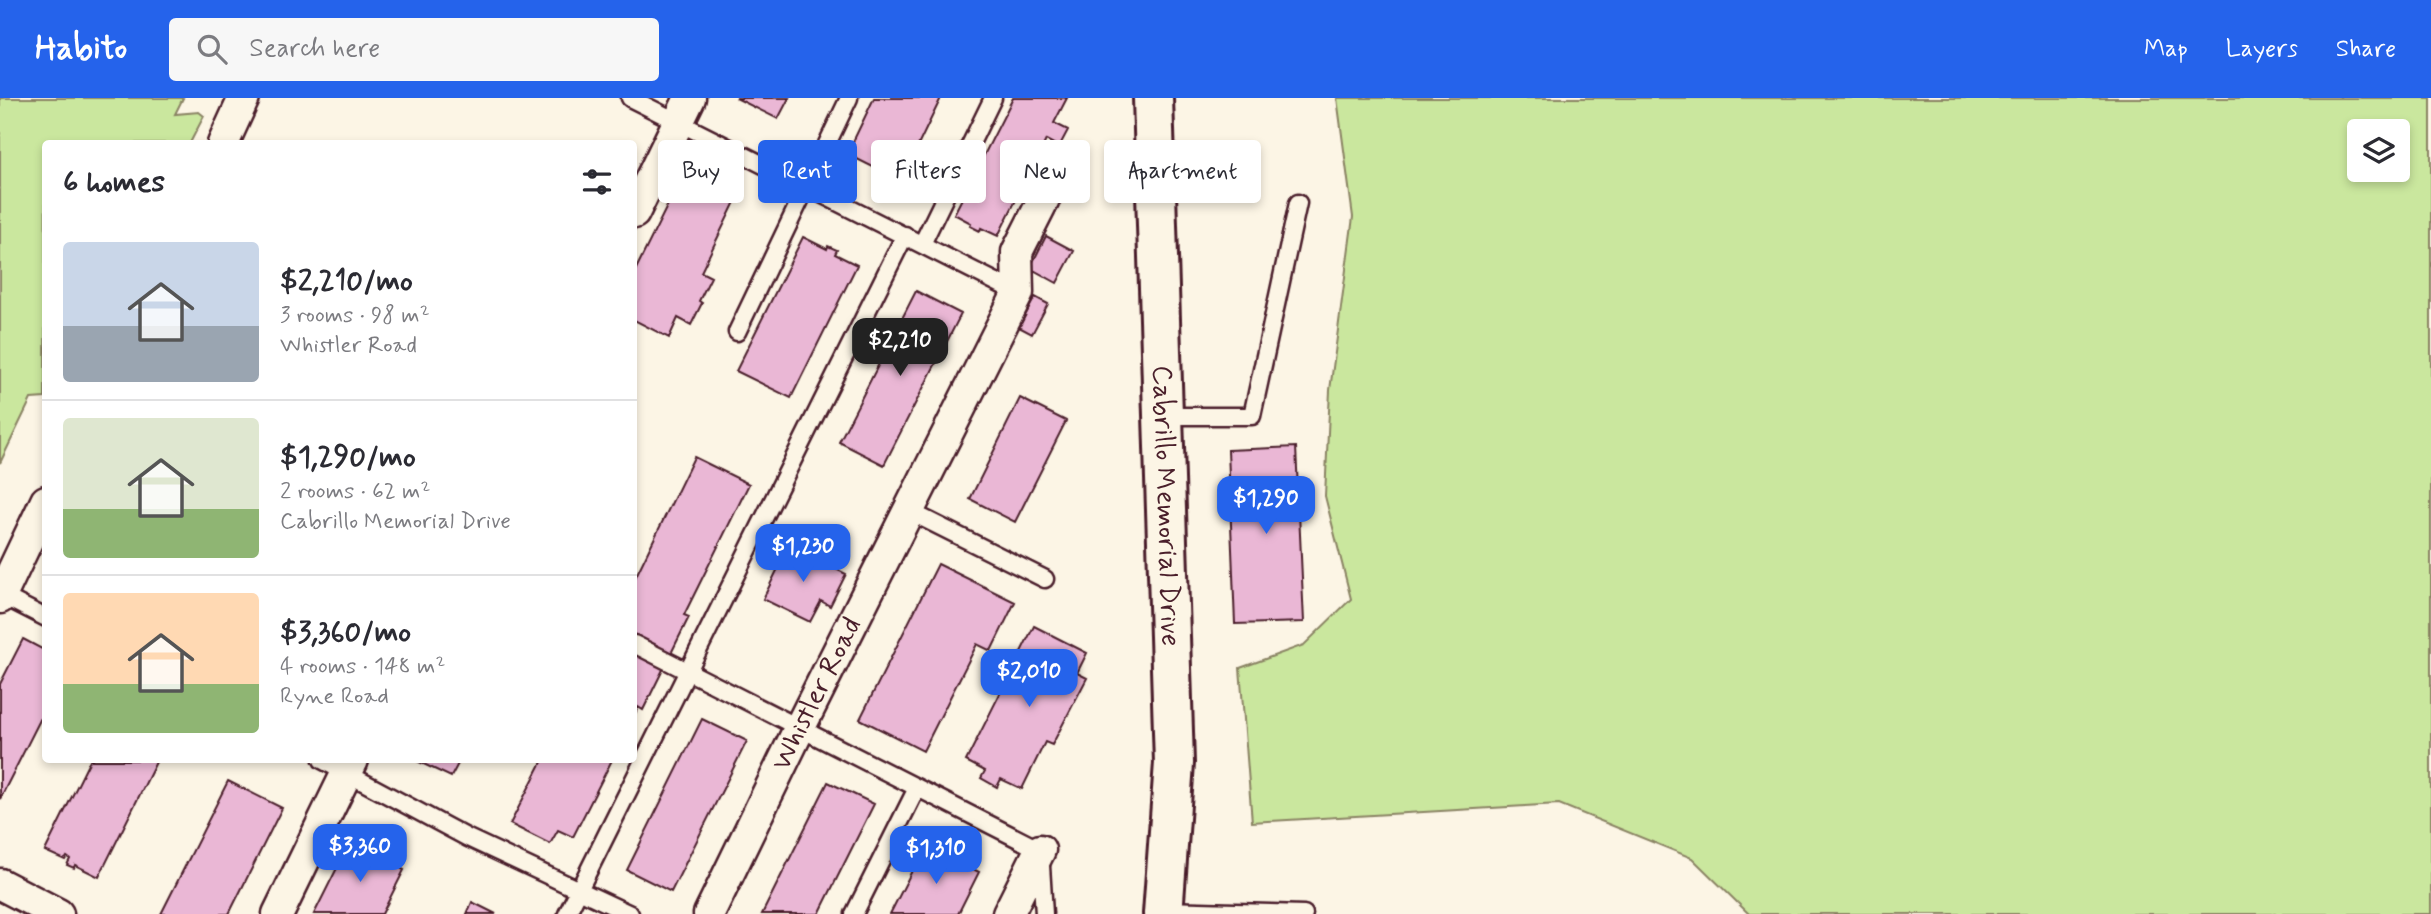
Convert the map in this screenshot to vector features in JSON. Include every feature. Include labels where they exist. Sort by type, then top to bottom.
[{"type":"main road","name":"Cabrillo Memorial Drive","points":[[1153,98],[1174,763],[1163,912]]},
{"type":"street","points":[[225,140],[244,98]]},
{"type":"street","points":[[637,207],[684,110]]},
{"type":"street","name":"Whistler Road","points":[[709,914],[1018,293],[1017,252],[1042,203]]},
{"type":"street","points":[[1,597],[42,510]]},
{"type":"street","points":[[278,914],[341,764]]},
{"type":"street","points":[[1008,914],[1040,850]]},
{"type":"street","points":[[14,899],[58,914]]},
{"type":"lane","points":[[630,98],[684,110],[758,156]]},
{"type":"lane","points":[[829,140],[849,98]]},
{"type":"lane","points":[[922,244],[993,98]]},
{"type":"lane","points":[[737,332],[799,203]]},
{"type":"lane","points":[[841,203],[1018,293]]},
{"type":"lane","points":[[1161,416],[1252,416],[1298,203]]},
{"type":"lane","points":[[568,914],[905,235]]},
{"type":"lane","points":[[909,511],[1045,579]]},
{"type":"lane","points":[[1,597],[42,616]]},
{"type":"lane","points":[[637,646],[1040,850],[1044,914]]},
{"type":"lane","points":[[341,764],[468,838],[630,914]]},
{"type":"lane","points":[[854,914],[917,788]]},
{"type":"lane","points":[[1163,912],[1304,914]]},
{"type":"green space","points":[[0,98],[183,98],[175,114],[199,112],[204,116],[192,140],[42,140],[42,398],[31,399],[0,463]]},
{"type":"green space","points":[[1337,98],[2431,98],[2431,914],[1749,914],[1692,858],[1559,804],[1252,822],[1240,668],[1304,645],[1351,599],[1325,496],[1330,390],[1353,217]]},
{"type":"building","points":[[736,98],[789,98],[778,119]]},
{"type":"building","points":[[874,98],[941,98],[921,140],[871,140],[871,166],[857,159],[857,140],[854,140]]},
{"type":"building","points":[[1013,98],[1067,98],[1054,123],[1068,130],[1063,140],[1000,140],[1000,203],[1014,203],[998,236],[970,226],[971,223],[954,214],[960,203],[986,203],[986,151]]},
{"type":"building","points":[[669,203],[735,203],[701,272],[711,277],[691,325],[678,318],[669,338],[637,322],[637,267]]},
{"type":"building","points":[[1046,236],[1074,251],[1057,283],[1030,268]]},
{"type":"building","points":[[803,237],[827,249],[828,246],[837,250],[835,254],[857,265],[791,398],[736,371]]},
{"type":"building","points":[[916,291],[961,314],[884,465],[839,442]]},
{"type":"building","points":[[1035,297],[1048,304],[1032,334],[1019,327]]},
{"type":"building","points":[[1020,398],[1066,421],[1015,522],[970,499]]},
{"type":"building","points":[[1296,447],[1304,622],[1235,624],[1228,450]]},
{"type":"building","points":[[694,457],[749,484],[684,615],[689,617],[643,710],[638,707],[637,709],[637,574]]},
{"type":"building","points":[[789,546],[846,574],[830,606],[821,601],[810,622],[763,599]]},
{"type":"building","points":[[938,564],[1015,602],[991,651],[977,644],[923,751],[860,719]]},
{"type":"building","points":[[1034,626],[1087,653],[1077,673],[1087,678],[1052,745],[1045,742],[1022,789],[1001,779],[997,787],[981,778],[985,771],[966,761]]},
{"type":"building","points":[[23,639],[42,649],[42,716],[0,799],[0,684]]},
{"type":"building","points":[[702,719],[747,741],[671,892],[627,870]]},
{"type":"building","points":[[89,763],[156,763],[99,877],[75,865],[74,868],[67,865],[70,859],[67,857],[65,860],[45,851]]},
{"type":"building","points":[[421,763],[458,763],[451,777]]},
{"type":"building","points":[[541,763],[610,763],[573,837],[558,830],[550,844],[510,824]]},
{"type":"building","points":[[228,781],[282,808],[229,914],[161,914]]},
{"type":"building","points":[[828,782],[874,804],[819,914],[762,914]]},
{"type":"building","points":[[350,842],[404,870],[382,914],[314,914]]},
{"type":"building","points":[[925,845],[979,872],[958,914],[890,914]]},
{"type":"building","points":[[472,902],[496,914],[467,914]]}]
